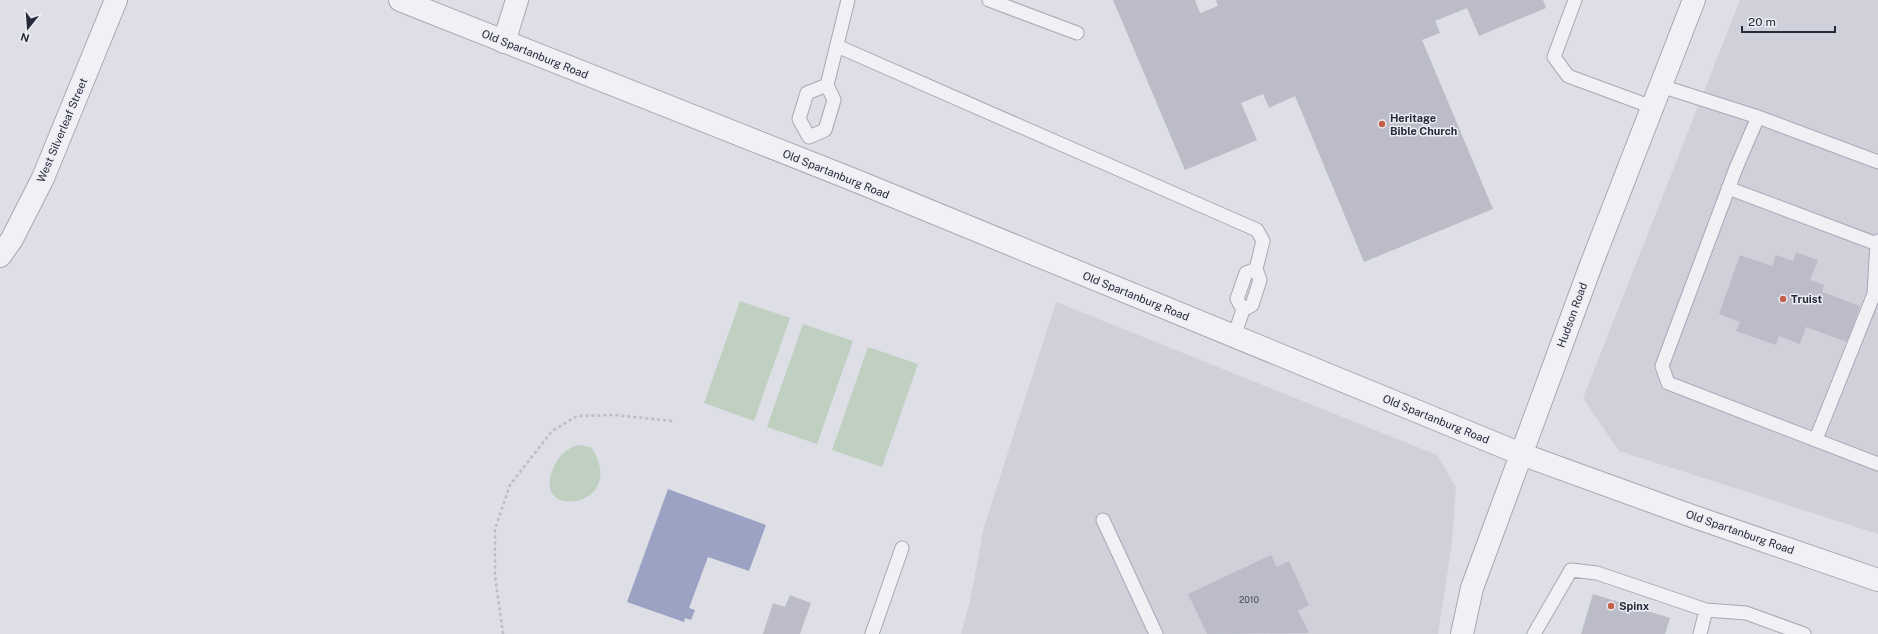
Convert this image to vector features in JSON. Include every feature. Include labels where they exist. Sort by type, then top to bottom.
[{"type":"street","name":"West Silverleaf Street","points":[[0,256],[12,239],[43,178],[116,0]]},
{"type":"street","name":"Old Spartanburg Road","points":[[400,0],[801,160],[1521,454],[1692,516],[1878,580]]},
{"type":"street","points":[[504,42],[517,0]]},
{"type":"street","name":"Hudson Road","points":[[1462,634],[1472,588],[1521,454],[1591,265],[1694,0]]},
{"type":"lane","points":[[801,160],[809,137],[825,130],[834,100],[827,85],[848,0]]},
{"type":"lane","points":[[989,0],[1077,34]]},
{"type":"lane","points":[[1575,0],[1554,57],[1568,76],[1652,107]]},
{"type":"lane","points":[[837,46],[1257,230],[1263,241],[1256,269],[1246,273],[1237,299],[1243,310],[1234,336]]},
{"type":"lane","points":[[809,137],[799,119],[807,93],[827,85]]},
{"type":"lane","points":[[1661,86],[1758,117],[1878,162]]},
{"type":"lane","points":[[1758,117],[1728,188],[1662,366],[1668,383],[1816,439],[1877,459]]},
{"type":"lane","points":[[1728,188],[1878,243],[1874,294],[1816,439]]},
{"type":"lane","points":[[1103,520],[1156,634]]},
{"type":"lane","points":[[872,634],[902,548]]},
{"type":"lane","points":[[1534,634],[1571,570],[1597,573],[1706,610],[1746,613],[1804,634]]},
{"type":"lane","points":[[1700,634],[1706,610]]},
{"type":"path","points":[[503,634],[495,576],[495,529],[510,485],[552,431],[578,416],[615,414],[672,421]]},
{"type":"shaded area","points":[[1740,0],[1878,0],[1878,534],[1619,451],[1583,398]]},
{"type":"shaded area","points":[[1056,302],[1437,455],[1456,487],[1452,543],[1438,634],[961,634],[970,601],[984,527]]},
{"type":"green space","points":[[740,301],[790,318],[754,421],[704,403]]},
{"type":"green space","points":[[803,324],[853,341],[817,444],[767,427]]},
{"type":"green space","points":[[868,347],[918,364],[882,467],[832,450]]},
{"type":"green space","points":[[578,445],[591,447],[600,467],[599,483],[590,494],[578,500],[565,501],[555,496],[550,486],[553,469],[562,454]]},
{"type":"water","points":[[668,489],[766,525],[749,571],[708,557],[689,608],[695,610],[691,620],[685,618],[684,622],[627,602]]},
{"type":"building","name":"Heritage Bible Church","points":[[1113,0],[1195,0],[1200,13],[1218,6],[1216,0],[1543,0],[1546,8],[1479,36],[1467,8],[1435,21],[1440,33],[1422,40],[1493,209],[1364,262],[1295,96],[1269,108],[1263,94],[1241,103],[1257,140],[1185,170]]},
{"type":"building","name":"Truist","points":[[1796,252],[1818,260],[1810,280],[1824,285],[1822,292],[1860,306],[1847,342],[1806,327],[1800,344],[1779,336],[1776,345],[1736,331],[1740,322],[1719,314],[1740,255],[1772,266],[1776,255],[1793,261]]},
{"type":"building","points":[[1271,555],[1277,567],[1289,561],[1309,605],[1298,611],[1309,633],[1207,634],[1188,594]]},
{"type":"building","name":"Spinx","points":[[1593,594],[1670,618],[1665,634],[1581,634]]},
{"type":"building","points":[[790,595],[811,603],[800,634],[763,634],[773,603],[785,607]]},
{"type":"place","name":"Heritage Bible Church","points":[[1382,124]]},
{"type":"place","name":"Truist","points":[[1783,299]]},
{"type":"place","name":"Spinx","points":[[1611,606]]}]
